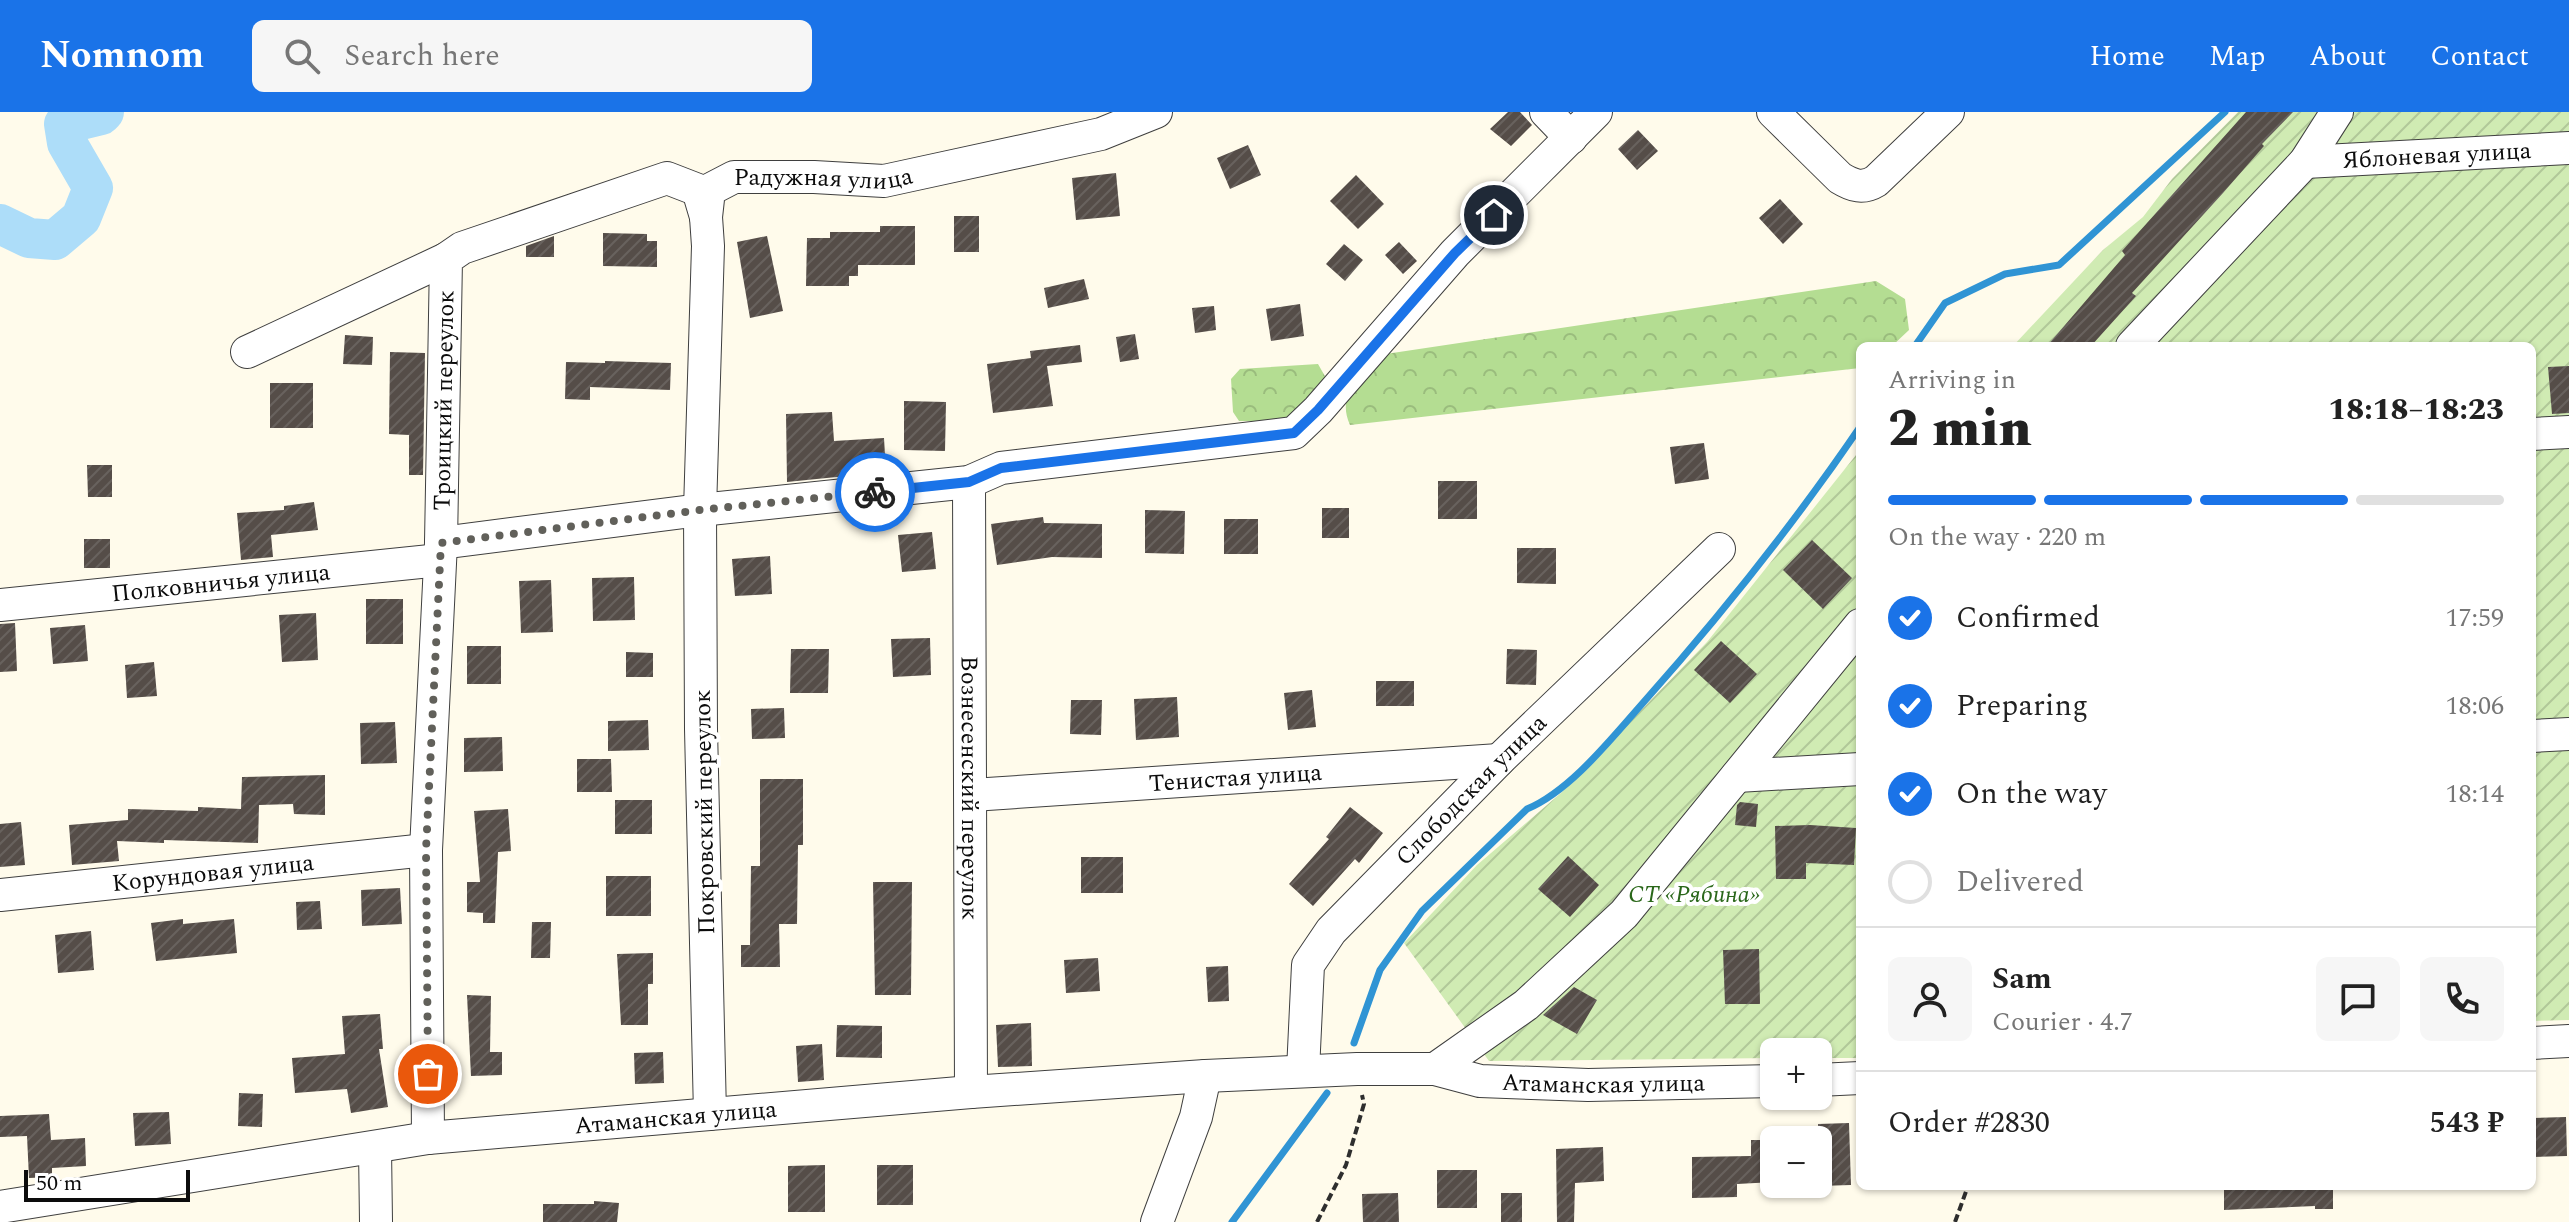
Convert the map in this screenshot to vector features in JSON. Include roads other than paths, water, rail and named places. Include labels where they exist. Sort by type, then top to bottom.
[{"type":"street","name":"Радужная улица","points":[[700,510],[709,190],[734,177],[884,181],[1101,134],[1156,112]]},
{"type":"street","points":[[1546,112],[1571,138]]},
{"type":"street","name":"Полковничья улица","points":[[0,605],[441,552],[700,510],[969,482],[1001,468],[1294,433],[1318,410],[1455,253],[1596,112]]},
{"type":"street","points":[[1773,112],[1840,178],[1852,185],[1862,186],[1876,181],[1948,112]]},
{"type":"street","points":[[2136,342],[2305,162],[2337,112]]},
{"type":"street","name":"Яблоневая улица","points":[[2305,162],[2569,148]]},
{"type":"street","points":[[247,352],[454,253],[667,178],[698,190],[706,217]]},
{"type":"street","name":"Троицкий переулок","points":[[428,1138],[426,850],[454,253]]},
{"type":"street","points":[[2536,434],[2569,432]]},
{"type":"street","name":"Вознесенский переулок","points":[[969,482],[971,1092]]},
{"type":"street","name":"Покровский переулок","points":[[700,510],[701,729],[710,1114]]},
{"type":"street","name":"Слободская улица","points":[[1303,1071],[1308,965],[1331,931],[1499,760],[1719,549]]},
{"type":"street","points":[[1435,1069],[1526,1005],[1624,914],[1856,630]]},
{"type":"street","points":[[2536,736],[2569,734]]},
{"type":"street","name":"Тенистая улица","points":[[972,795],[1499,760]]},
{"type":"street","points":[[1737,776],[1856,769]]},
{"type":"street","name":"Корундовая улица","points":[[0,895],[426,850]]},
{"type":"street","points":[[2536,1043],[2569,1041]]},
{"type":"street","name":"Атаманская улица","points":[[0,1207],[428,1138],[971,1092],[1357,1069],[1435,1069],[1480,1081],[1588,1085],[1760,1081]]},
{"type":"street","points":[[1157,1222],[1196,1117],[1205,1076]]},
{"type":"street","points":[[1832,1079],[1856,1078]]},
{"type":"street","points":[[375,1148],[376,1222]]},
{"type":"waterway","points":[[0,224],[29,238],[55,240],[81,218],[93,188],[67,143],[64,124],[104,112]]},
{"type":"waterway","points":[[1918,342],[1945,303],[2005,274],[2059,265],[2225,112]]},
{"type":"waterway","points":[[1354,1043],[1380,970],[1422,911],[1527,809],[1559,790],[1603,748],[1756,569],[1856,433]]},
{"type":"waterway","points":[[1232,1222],[1327,1093]]},
{"type":"park label","name":"СТ «Рябина»","points":[[1694,894]]}]
